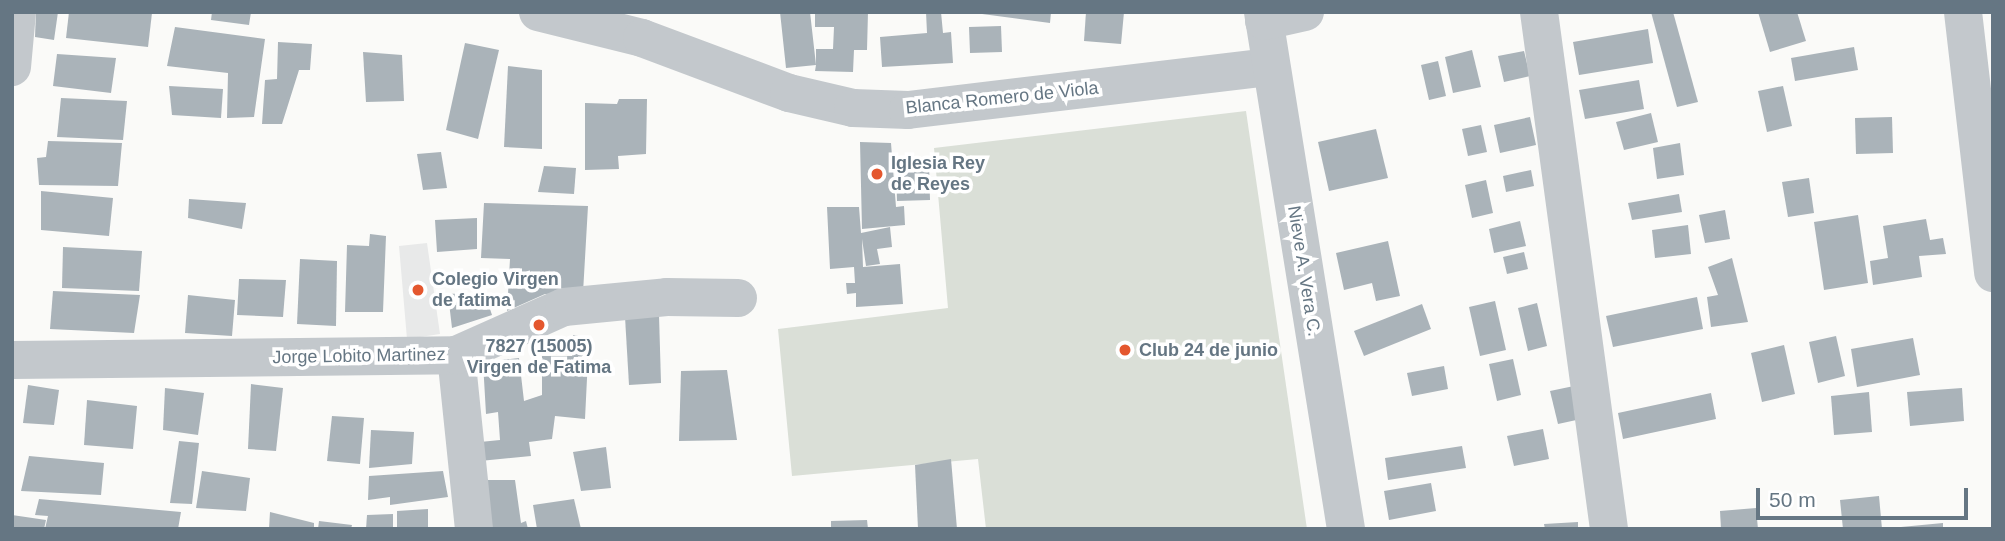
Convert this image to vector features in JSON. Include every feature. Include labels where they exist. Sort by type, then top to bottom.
[{"type":"street","points":[[12,67],[17,12]]},
{"type":"street","name":"Blanca Romero de Viola","points":[[538,12],[642,25],[789,93],[867,108],[908,110],[1270,67]]},
{"type":"street","points":[[1263,17],[1305,12]]},
{"type":"street","points":[[1539,12],[1609,529]]},
{"type":"street","points":[[1963,12],[1993,273]]},
{"type":"street","name":"Nieve A. Vera C.","points":[[1263,17],[1346,529]]},
{"type":"street","name":"Jorge Lobito Martinez","points":[[12,360],[456,355],[564,307],[667,297],[738,298]]},
{"type":"street","points":[[456,355],[474,529]]},
{"type":"shaded area","name":"Club 24 de junio","points":[[1246,111],[1307,529],[986,529],[978,459],[792,476],[778,329],[948,308],[934,148]]},
{"type":"shaded area","name":"Colegio Virgen de fatima","points":[[427,243],[440,334],[407,339],[399,246]]},
{"type":"building","points":[[36,12],[58,12],[54,40],[35,37]]},
{"type":"building","points":[[69,12],[152,13],[148,47],[66,38]]},
{"type":"building","points":[[212,12],[251,12],[249,25],[211,20]]},
{"type":"building","points":[[780,12],[810,12],[816,65],[786,68]]},
{"type":"building","points":[[815,12],[868,12],[867,50],[854,50],[853,72],[815,71],[816,49],[833,49],[834,27],[815,27]]},
{"type":"building","points":[[926,12],[941,12],[943,33],[951,32],[953,63],[882,67],[880,37],[927,33]]},
{"type":"building","points":[[967,12],[1051,12],[1050,23]]},
{"type":"building","points":[[1086,12],[1124,12],[1121,44],[1084,41]]},
{"type":"building","points":[[1651,12],[1673,12],[1698,102],[1677,107]]},
{"type":"building","points":[[1758,12],[1797,12],[1806,41],[1770,52]]},
{"type":"building","points":[[1001,26],[1002,52],[970,53],[969,27]]},
{"type":"building","points":[[175,27],[265,39],[254,117],[227,118],[228,73],[167,66]]},
{"type":"building","points":[[1648,29],[1653,63],[1579,75],[1573,42]]},
{"type":"building","points":[[278,42],[312,44],[310,70],[299,70],[282,124],[262,124],[265,80],[277,79]]},
{"type":"building","points":[[465,43],[499,50],[478,139],[446,130]]},
{"type":"building","points":[[1854,47],[1858,70],[1795,81],[1791,58]]},
{"type":"building","points":[[1472,50],[1481,87],[1453,93],[1445,57]]},
{"type":"building","points":[[1524,51],[1530,76],[1504,82],[1498,56]]},
{"type":"building","points":[[363,52],[402,55],[404,101],[366,102]]},
{"type":"building","points":[[57,54],[116,58],[111,93],[53,86]]},
{"type":"building","points":[[1438,61],[1446,96],[1429,100],[1421,65]]},
{"type":"building","points":[[508,66],[542,70],[542,149],[504,147]]},
{"type":"building","points":[[1639,80],[1644,109],[1585,119],[1579,90]]},
{"type":"building","points":[[169,86],[223,89],[221,118],[172,115]]},
{"type":"building","points":[[1783,86],[1792,126],[1767,132],[1758,91]]},
{"type":"building","points":[[61,98],[127,101],[123,140],[57,137]]},
{"type":"building","points":[[619,99],[647,99],[646,154],[618,156],[619,169],[585,170],[585,103],[617,104]]},
{"type":"building","points":[[1651,113],[1658,142],[1624,150],[1616,122]]},
{"type":"building","points":[[1530,117],[1536,145],[1500,153],[1494,125]]},
{"type":"building","points":[[1892,117],[1893,153],[1856,154],[1855,118]]},
{"type":"building","points":[[1481,125],[1487,152],[1468,156],[1462,129]]},
{"type":"building","points":[[1376,129],[1388,178],[1329,191],[1318,142]]},
{"type":"building","points":[[48,141],[122,143],[118,186],[39,185],[37,158],[46,157]]},
{"type":"building","name":"Iglesia Rey de Reyes","points":[[860,142],[891,143],[896,207],[904,206],[905,225],[862,229]]},
{"type":"building","points":[[1680,143],[1684,175],[1657,179],[1653,148]]},
{"type":"building","points":[[441,152],[447,188],[423,190],[417,154]]},
{"type":"building","points":[[929,163],[930,200],[897,201],[896,164]]},
{"type":"building","points":[[544,166],[576,168],[574,194],[538,192]]},
{"type":"building","points":[[1531,170],[1534,186],[1506,192],[1503,176]]},
{"type":"building","points":[[1809,178],[1814,213],[1788,217],[1782,182]]},
{"type":"building","points":[[1486,180],[1493,213],[1472,218],[1465,185]]},
{"type":"building","points":[[41,191],[113,198],[109,236],[41,230]]},
{"type":"building","points":[[1679,194],[1682,212],[1632,220],[1628,203]]},
{"type":"building","points":[[189,199],[246,203],[242,229],[188,218]]},
{"type":"building","points":[[484,203],[588,206],[583,293],[545,294],[507,311],[510,259],[481,258]]},
{"type":"building","points":[[827,207],[859,207],[861,233],[890,227],[892,247],[877,249],[880,264],[866,266],[862,239],[863,267],[900,264],[903,304],[856,307],[856,293],[847,294],[846,283],[855,283],[854,267],[830,269]]},
{"type":"building","points":[[1725,210],[1730,239],[1705,243],[1699,215]]},
{"type":"building","points":[[1858,215],[1868,283],[1824,290],[1814,222]]},
{"type":"building","points":[[477,218],[477,249],[437,252],[435,220]]},
{"type":"building","points":[[1926,219],[1930,240],[1943,238],[1946,254],[1919,256],[1922,277],[1873,285],[1870,261],[1888,258],[1883,226]]},
{"type":"building","points":[[1520,221],[1526,246],[1494,253],[1489,229]]},
{"type":"building","points":[[1688,225],[1691,254],[1655,258],[1652,230]]},
{"type":"building","points":[[370,234],[386,236],[383,312],[345,312],[347,245],[369,246]]},
{"type":"building","points":[[1388,241],[1400,296],[1376,301],[1372,283],[1344,290],[1336,253]]},
{"type":"building","points":[[63,247],[142,251],[139,291],[62,288]]},
{"type":"building","points":[[1524,252],[1528,269],[1507,274],[1503,257]]},
{"type":"building","points":[[1732,258],[1748,322],[1711,327],[1707,297],[1718,295],[1708,267]]},
{"type":"building","points":[[300,259],[337,261],[336,326],[297,324]]},
{"type":"building","points":[[239,279],[286,280],[283,317],[237,315]]},
{"type":"building","points":[[53,291],[140,295],[134,333],[50,329]]},
{"type":"building","points":[[470,293],[471,297],[486,297],[492,315],[452,328],[448,294]]},
{"type":"building","points":[[188,295],[235,300],[232,336],[185,333]]},
{"type":"building","points":[[1697,297],[1703,329],[1613,347],[1606,316]]},
{"type":"building","points":[[1495,301],[1506,350],[1480,356],[1469,307]]},
{"type":"building","points":[[1537,303],[1547,346],[1528,351],[1518,308]]},
{"type":"building","points":[[1422,304],[1431,329],[1364,356],[1354,331]]},
{"type":"building","points":[[659,315],[661,383],[629,385],[625,317]]},
{"type":"building","points":[[573,335],[589,338],[585,419],[555,416],[552,439],[529,442],[531,456],[480,461],[480,442],[500,440],[498,412],[486,414],[483,362],[519,358],[524,401],[542,395],[542,356],[572,356]]},
{"type":"building","points":[[1836,336],[1845,376],[1818,383],[1809,342]]},
{"type":"building","points":[[1913,338],[1920,375],[1857,387],[1851,349]]},
{"type":"building","points":[[1784,345],[1795,394],[1762,402],[1751,353]]},
{"type":"building","points":[[1513,359],[1521,395],[1497,401],[1489,364]]},
{"type":"building","points":[[1444,366],[1448,389],[1412,396],[1407,373]]},
{"type":"building","points":[[727,370],[737,440],[679,441],[681,371]]},
{"type":"building","points":[[251,384],[283,388],[276,451],[248,449]]},
{"type":"building","points":[[28,385],[59,390],[54,425],[23,423]]},
{"type":"building","points":[[1574,386],[1581,419],[1558,424],[1550,391]]},
{"type":"building","points":[[165,388],[204,393],[198,435],[163,430]]},
{"type":"building","points":[[1962,388],[1964,421],[1910,426],[1907,392]]},
{"type":"building","points":[[1869,392],[1872,432],[1834,435],[1831,396]]},
{"type":"building","points":[[1711,393],[1716,419],[1623,439],[1618,413]]},
{"type":"building","points":[[87,400],[137,406],[133,449],[84,445]]},
{"type":"building","points":[[332,416],[364,418],[360,464],[327,461]]},
{"type":"building","points":[[1543,429],[1549,459],[1514,466],[1507,436]]},
{"type":"building","points":[[371,430],[414,432],[412,464],[369,468]]},
{"type":"building","points":[[179,441],[199,443],[192,504],[170,503]]},
{"type":"building","points":[[1462,446],[1466,468],[1388,480],[1385,458]]},
{"type":"building","points":[[606,447],[611,488],[581,491],[573,452]]},
{"type":"building","points":[[29,456],[104,463],[101,495],[21,491]]},
{"type":"building","points":[[951,459],[957,529],[918,529],[915,465]]},
{"type":"building","points":[[202,471],[250,478],[246,511],[196,508]]},
{"type":"building","points":[[443,471],[448,497],[390,505],[390,497],[368,500],[369,476]]},
{"type":"building","points":[[475,480],[515,480],[521,523],[526,521],[528,529],[480,529]]},
{"type":"building","points":[[1431,483],[1436,511],[1389,520],[1384,491]]},
{"type":"building","points":[[1879,496],[1882,529],[1843,529],[1840,500]]},
{"type":"building","points":[[39,499],[181,512],[178,529],[45,529],[48,516],[35,515]]},
{"type":"building","points":[[574,499],[581,529],[537,529],[533,505]]},
{"type":"building","points":[[1756,508],[1758,529],[1721,529],[1720,511]]},
{"type":"building","points":[[428,509],[428,529],[397,529],[397,511]]},
{"type":"building","points":[[270,512],[314,523],[314,529],[269,529]]},
{"type":"building","points":[[393,514],[393,529],[366,529],[367,515]]},
{"type":"building","points":[[12,515],[46,520],[44,529],[12,529]]},
{"type":"building","points":[[867,520],[868,529],[831,529],[831,521]]},
{"type":"building","points":[[319,521],[352,525],[351,529],[318,529]]},
{"type":"building","points":[[1578,522],[1578,529],[1545,529],[1544,524]]},
{"type":"building","points":[[1943,523],[1943,529],[1901,529],[1901,527]]},
{"type":"place","name":"Iglesia Rey de Reyes","points":[[877,174]]},
{"type":"place","name":"Colegio Virgen de fatima","points":[[418,290]]},
{"type":"place","name":"7827 (15005) Virgen de Fatima","points":[[539,325]]},
{"type":"place","name":"Club 24 de junio","points":[[1125,350]]}]
